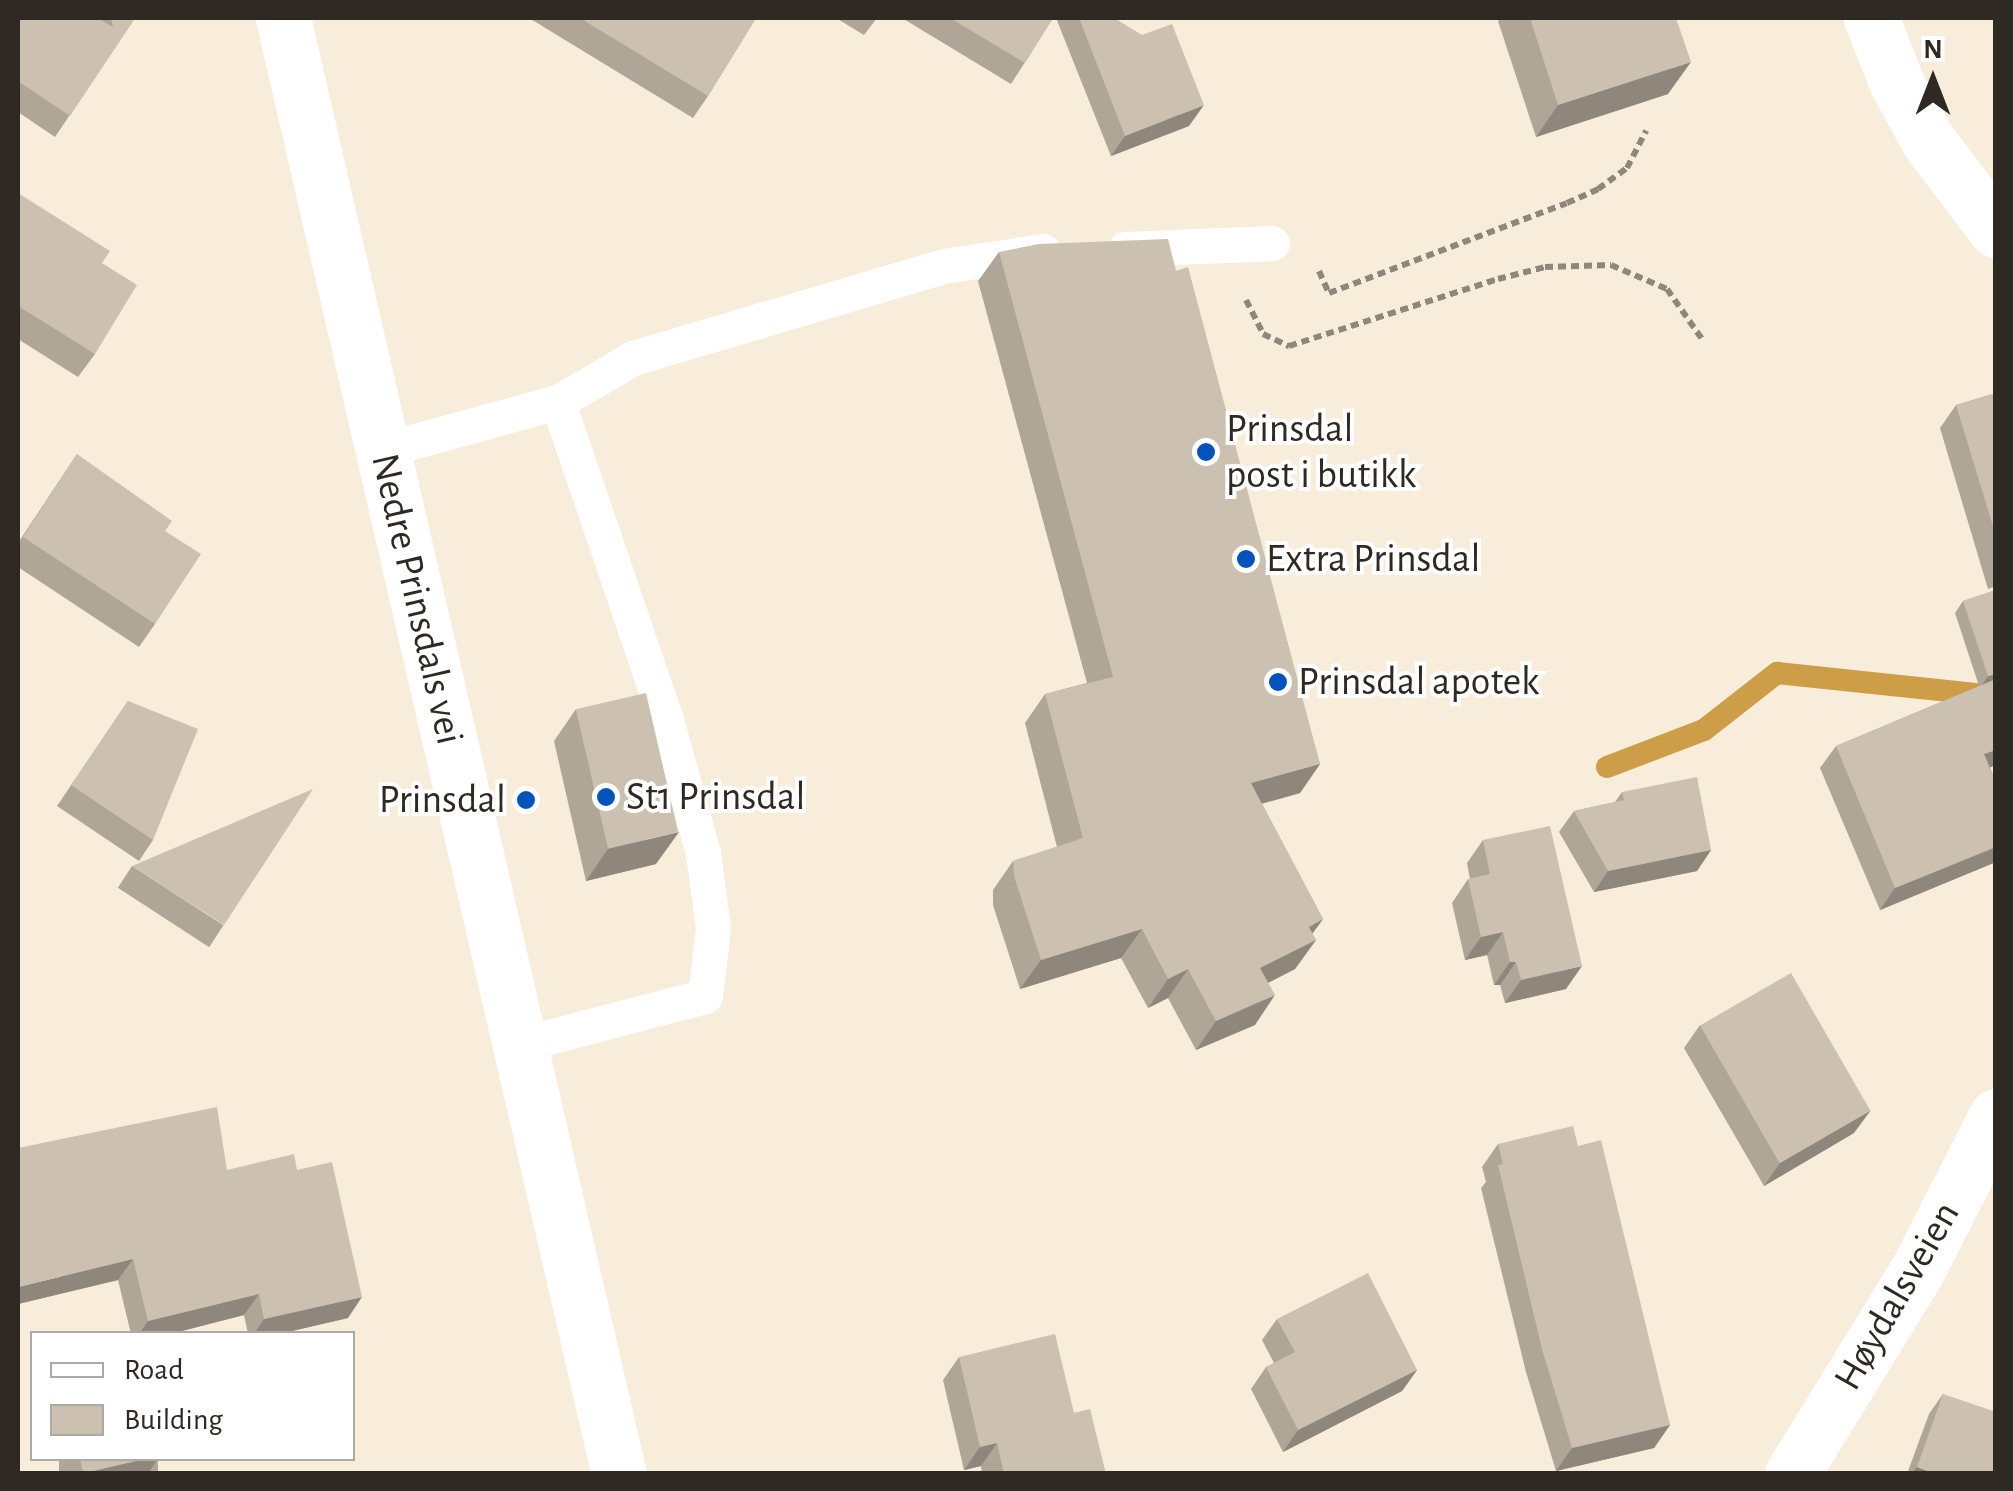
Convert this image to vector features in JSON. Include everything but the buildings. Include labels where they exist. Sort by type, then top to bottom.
[{"type":"main road","name":"Nedre Prinsdals vei","points":[[283,18],[619,1474]]},
{"type":"main road","points":[[1871,18],[1898,84],[1929,142],[1996,230]]},
{"type":"main road","name":"Høydalsveien","points":[[1792,1474],[1918,1271],[1996,1116]]},
{"type":"lane","points":[[382,450],[558,402],[632,358],[943,266],[1016,252],[1272,243]]},
{"type":"lane","points":[[521,1044],[705,996],[714,928],[702,853],[666,720],[558,402]]},
{"type":"path","points":[[1316,264],[1329,293],[1567,204],[1598,190],[1626,168],[1646,131]]},
{"type":"path","points":[[1231,247],[1234,276],[1263,334],[1289,346],[1545,267],[1611,265],[1667,289],[1702,339]]},
{"type":"waterway","points":[[1607,767],[1704,730],[1777,673],[1985,695]]},
{"type":"place","name":"Prinsdal post i butikk","points":[[1206,452]]},
{"type":"place","name":"Extra Prinsdal","points":[[1246,559]]},
{"type":"place","name":"Prinsdal apotek","points":[[1278,682]]},
{"type":"place","name":"St1 Prinsdal","points":[[606,797]]},
{"type":"place","name":"Prinsdal","points":[[526,800]]}]
